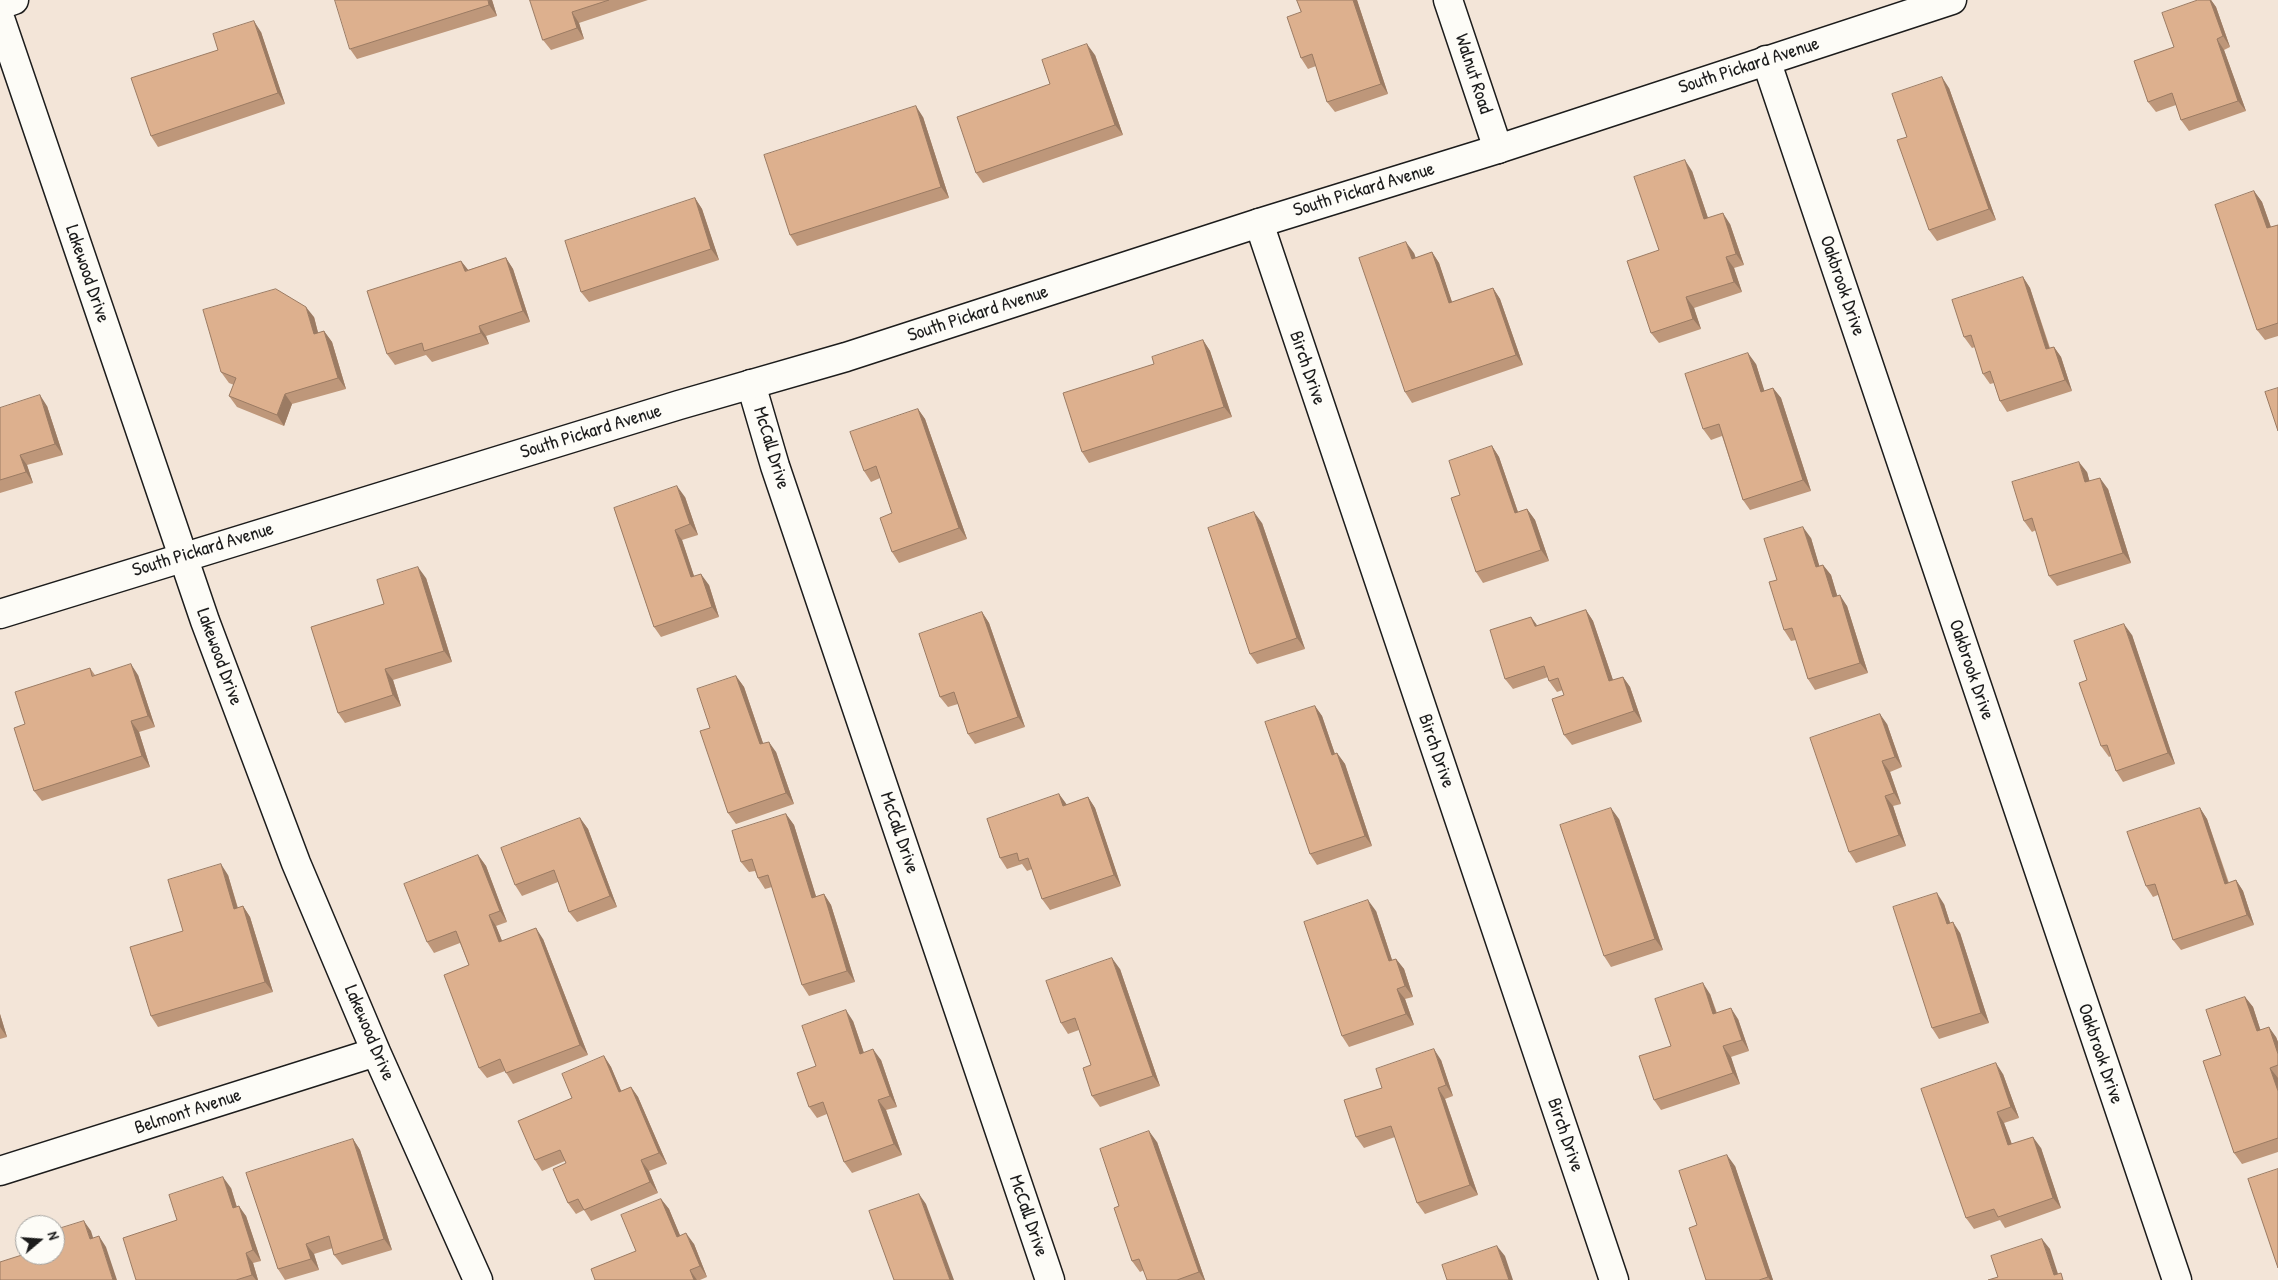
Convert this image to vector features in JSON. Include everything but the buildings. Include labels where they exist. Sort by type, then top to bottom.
[{"type":"street","points":[[0,5],[14,0]]},
{"type":"street","name":"Walnut Road","points":[[1448,0],[1498,149]]},
{"type":"street","name":"South Pickard Avenue","points":[[0,614],[184,556],[846,357],[1259,223],[1498,149],[1952,0]]},
{"type":"street","name":"Lakewood Drive","points":[[0,18],[205,621],[296,863],[376,1052],[478,1280]]},
{"type":"street","name":"Oakbrook Drive","points":[[1766,60],[2177,1280]]},
{"type":"street","name":"Birch Drive","points":[[1259,223],[1614,1280]]},
{"type":"street","name":"McCall Drive","points":[[751,384],[778,475],[1050,1280]]},
{"type":"street","name":"Belmont Avenue","points":[[0,1171],[376,1052]]}]
